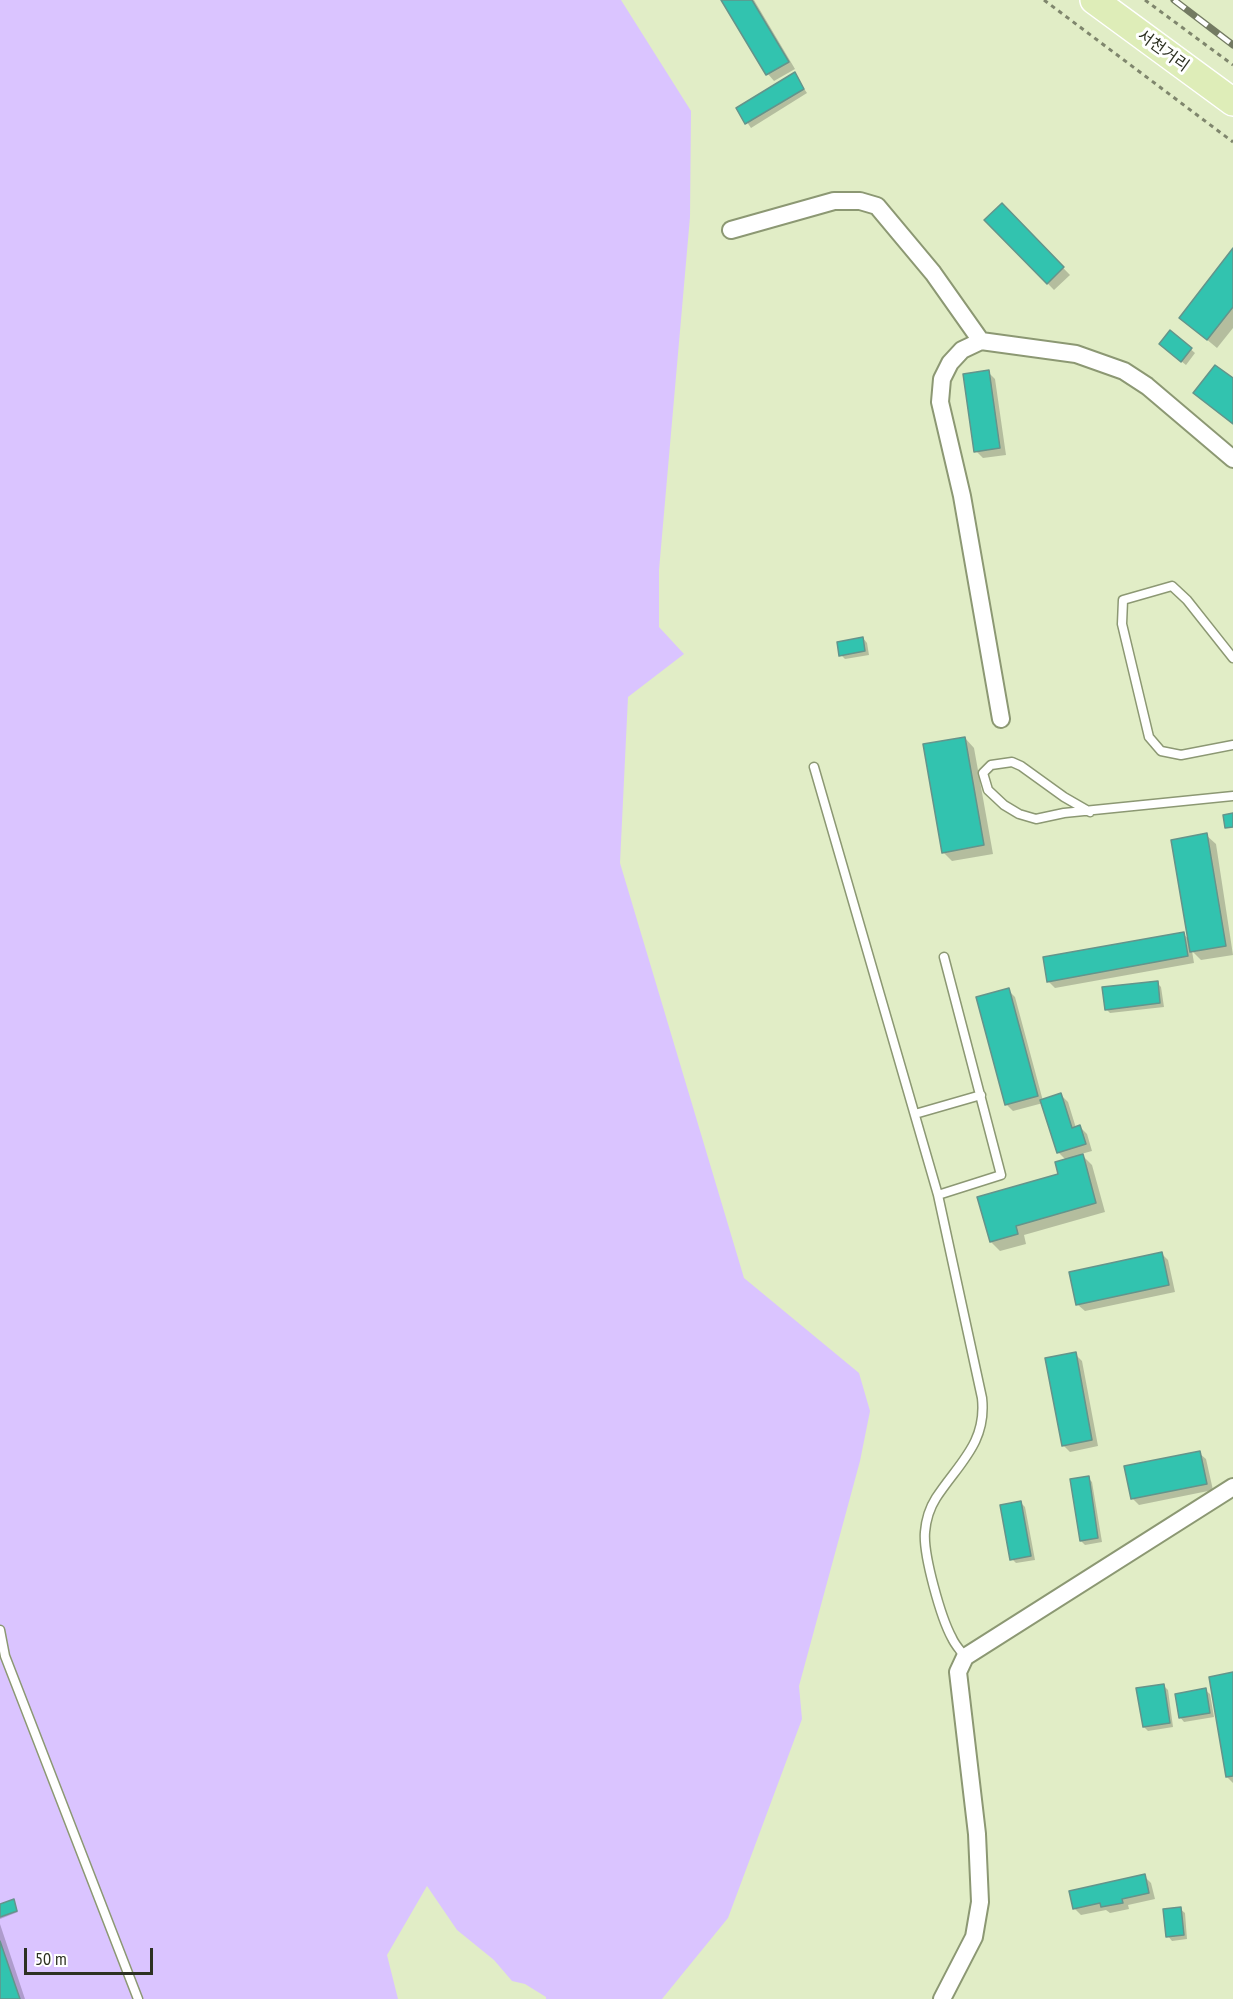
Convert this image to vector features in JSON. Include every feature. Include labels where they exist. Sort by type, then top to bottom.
[{"type":"main road","name":"서천거리","points":[[1094,0],[1233,102]]},
{"type":"street","points":[[731,230],[834,201],[860,201],[877,206],[933,273],[981,341]]},
{"type":"street","points":[[1001,719],[962,496],[940,402],[942,379],[950,363],[962,350],[981,341],[1077,354],[1124,371],[1147,386],[1233,459]]},
{"type":"street","points":[[942,1999],[974,1937],[980,1902],[977,1834],[958,1672],[965,1657],[1233,1487]]},
{"type":"lane","points":[[1233,658],[1187,600],[1172,586],[1123,600],[1122,624],[1149,736],[1161,751],[1181,754],[1233,745]]},
{"type":"lane","points":[[1090,812],[1012,762],[991,765],[983,772],[988,790],[1004,805],[1019,814],[1036,819],[1233,796]]},
{"type":"lane","points":[[814,767],[938,1195],[984,1414],[975,1442],[966,1459],[936,1498],[927,1517],[924,1534],[926,1554],[937,1597],[951,1638],[965,1657]]},
{"type":"lane","points":[[938,1195],[1001,1175],[944,957]]},
{"type":"lane","points":[[915,1114],[981,1095]]},
{"type":"lane","points":[[0,1630],[5,1656],[138,1999]]},
{"type":"path","points":[[1044,0],[1233,142]]},
{"type":"path","points":[[1145,0],[1233,65]]},
{"type":"shaded area","points":[[0,0],[621,0],[691,111],[690,217],[659,570],[659,627],[684,654],[628,697],[620,863],[744,1278],[859,1373],[870,1411],[860,1461],[799,1686],[802,1719],[728,1918],[662,1999],[546,1999],[525,1984],[512,1981],[494,1960],[457,1930],[427,1886],[387,1955],[398,1999],[0,1999]]},
{"type":"building","points":[[721,0],[752,0],[789,62],[766,75]]},
{"type":"building","points":[[795,72],[804,89],[745,124],[736,108]]},
{"type":"building","points":[[1002,203],[1064,267],[1047,284],[984,220]]},
{"type":"building","points":[[1233,248],[1233,307],[1207,340],[1179,318]]},
{"type":"building","points":[[1170,330],[1192,348],[1181,362],[1159,344]]},
{"type":"building","points":[[1215,365],[1233,378],[1233,424],[1193,393]]},
{"type":"building","points":[[989,370],[1000,448],[974,452],[963,374]]},
{"type":"building","points":[[863,637],[865,651],[839,656],[837,642]]},
{"type":"building","points":[[965,737],[984,845],[942,853],[923,744]]},
{"type":"building","points":[[1233,813],[1233,827],[1225,828],[1223,815]]},
{"type":"building","points":[[1207,833],[1226,946],[1190,952],[1171,840]]},
{"type":"building","points":[[1184,932],[1188,956],[1047,982],[1043,957]]},
{"type":"building","points":[[1158,981],[1160,1003],[1105,1010],[1102,987]]},
{"type":"building","points":[[1009,988],[1038,1096],[1005,1105],[976,997]]},
{"type":"building","points":[[1061,1093],[1072,1128],[1080,1125],[1086,1144],[1057,1153],[1040,1100]]},
{"type":"building","points":[[1083,1154],[1096,1203],[1016,1226],[1018,1234],[990,1242],[977,1197],[1058,1174],[1055,1162]]},
{"type":"building","points":[[1162,1252],[1169,1285],[1076,1305],[1069,1272]]},
{"type":"building","points":[[1076,1352],[1092,1440],[1062,1446],[1045,1358]]},
{"type":"building","points":[[1200,1451],[1207,1484],[1131,1499],[1124,1466]]},
{"type":"building","points":[[1089,1476],[1098,1538],[1080,1541],[1070,1479]]},
{"type":"building","points":[[1021,1501],[1031,1556],[1010,1560],[1000,1505]]},
{"type":"building","points":[[1233,1672],[1233,1776],[1226,1777],[1209,1677]]},
{"type":"building","points":[[1164,1684],[1170,1723],[1143,1727],[1136,1688]]},
{"type":"building","points":[[1206,1688],[1210,1713],[1179,1718],[1175,1694]]},
{"type":"building","points":[[1145,1874],[1149,1893],[1122,1899],[1123,1903],[1101,1907],[1100,1903],[1073,1909],[1069,1891]]},
{"type":"building","points":[[14,1899],[17,1911],[0,1917],[0,1904]]},
{"type":"building","points":[[1181,1907],[1184,1935],[1166,1937],[1163,1909]]},
{"type":"building","points":[[0,1941],[20,1999],[0,1999]]},
{"type":"railway","points":[[1174,0],[1233,45]]}]
